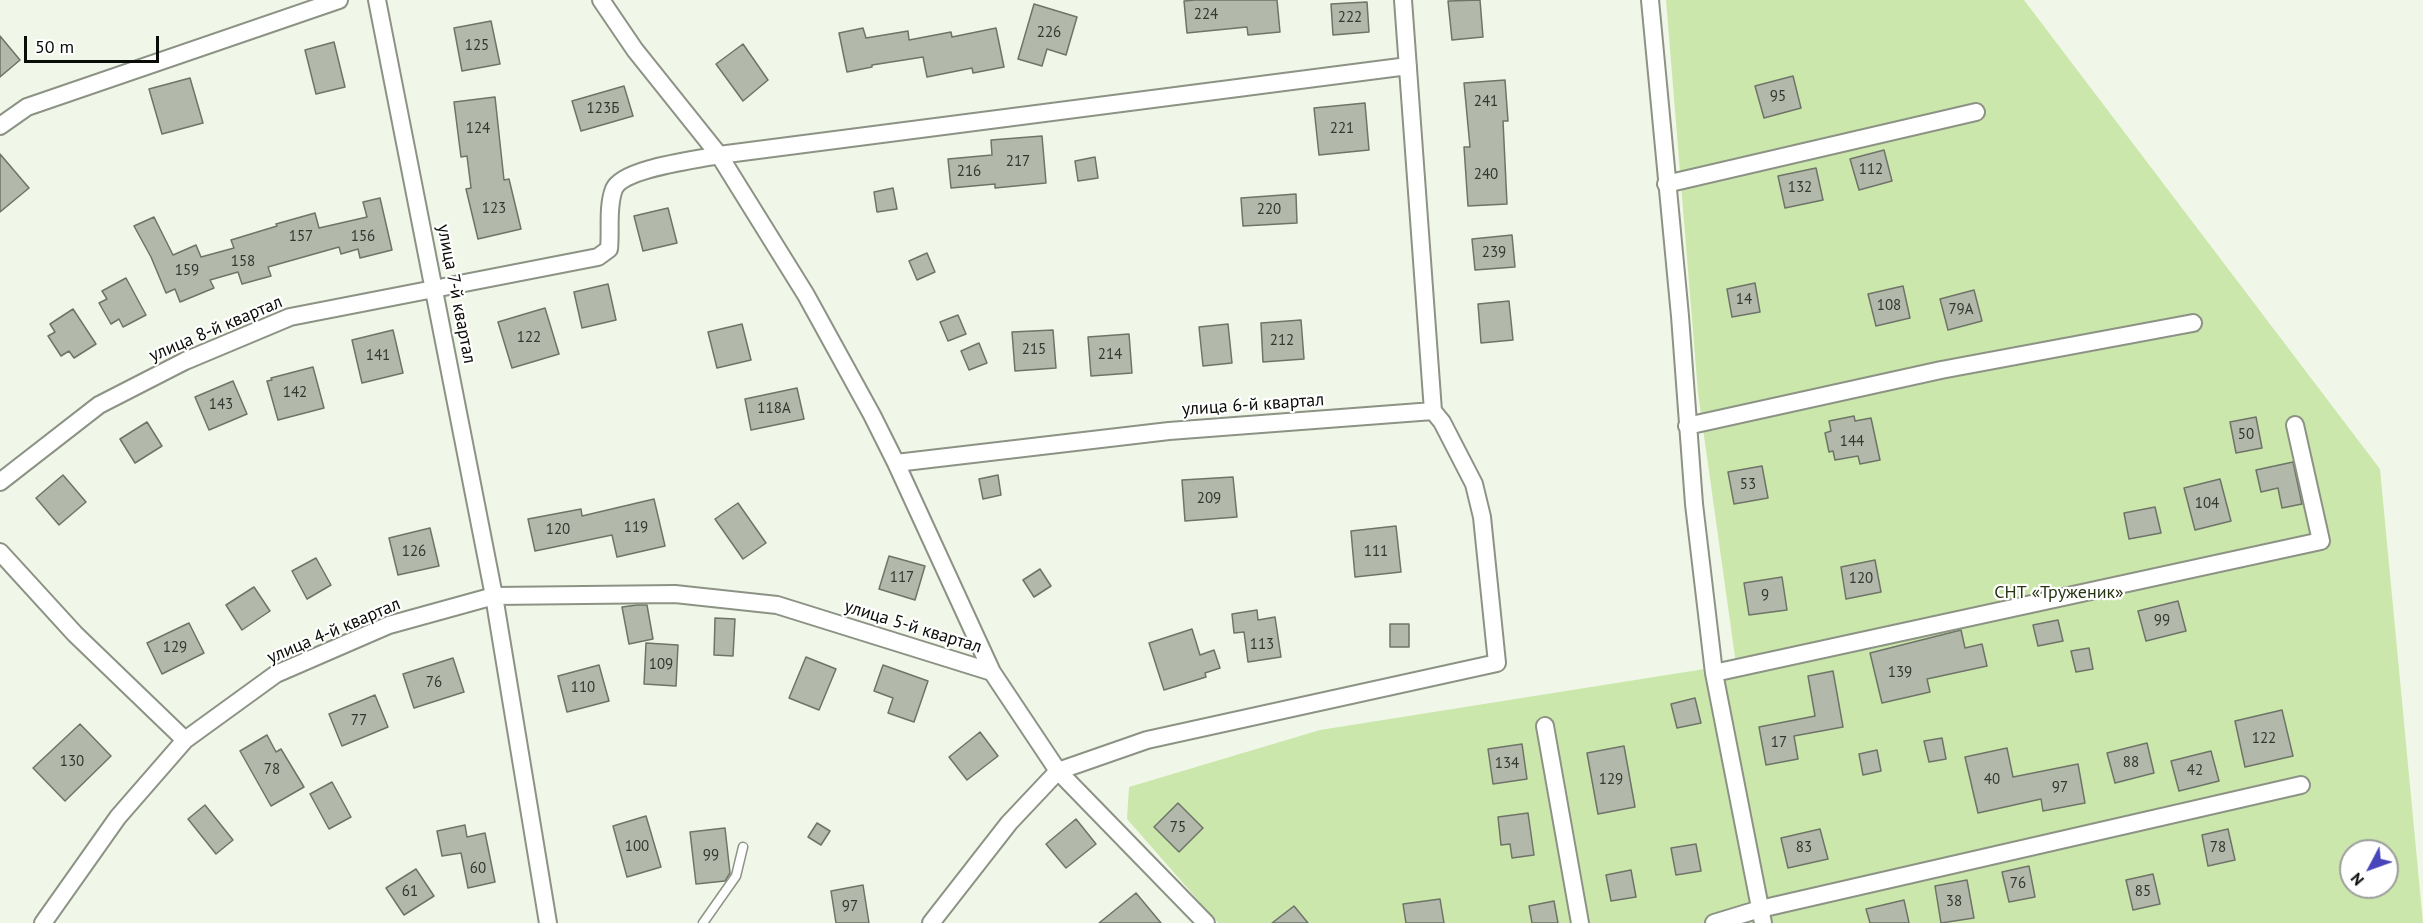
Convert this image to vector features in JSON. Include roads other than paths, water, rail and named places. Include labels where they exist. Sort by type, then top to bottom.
[{"type":"street","points":[[0,126],[27,107],[339,0]]},
{"type":"street","name":"улица 7-й квартал","points":[[377,0],[494,596],[548,923]]},
{"type":"street","points":[[601,0],[635,50],[719,155],[806,295],[896,463],[992,672]]},
{"type":"street","points":[[931,923],[1009,823],[1058,771],[1147,740],[1497,663],[1482,517],[1474,484],[1442,422],[1433,411],[1403,0]]},
{"type":"street","points":[[1650,0],[1680,316],[1687,426],[1714,673],[1762,916]]},
{"type":"street","points":[[719,155],[1408,66]]},
{"type":"street","points":[[1666,184],[1976,112]]},
{"type":"street","name":"улица 8-й квартал","points":[[0,482],[99,405],[185,361],[290,316],[598,257],[609,249],[610,211],[615,187],[627,177],[644,171],[719,155]]},
{"type":"street","points":[[1687,426],[1941,370],[2193,323]]},
{"type":"street","name":"улица 6-й квартал","points":[[896,463],[1169,431],[1433,411]]},
{"type":"street","points":[[1714,673],[2321,541],[2295,425]]},
{"type":"street","points":[[0,552],[75,634],[185,740]]},
{"type":"street","name":"улица 5-й квартал","points":[[494,596],[675,594],[777,604],[992,672],[1058,771],[1206,923]]},
{"type":"street","name":"улица 4-й квартал","points":[[44,923],[118,817],[185,740],[276,674],[389,626],[494,596]]},
{"type":"street","points":[[1545,726],[1580,923]]},
{"type":"street","points":[[1714,923],[1762,916],[2301,785]]},
{"type":"lane","points":[[703,923],[736,876],[743,846]]},
{"type":"park label","name":"СНТ «Труженик»","points":[[2059,593]]}]
